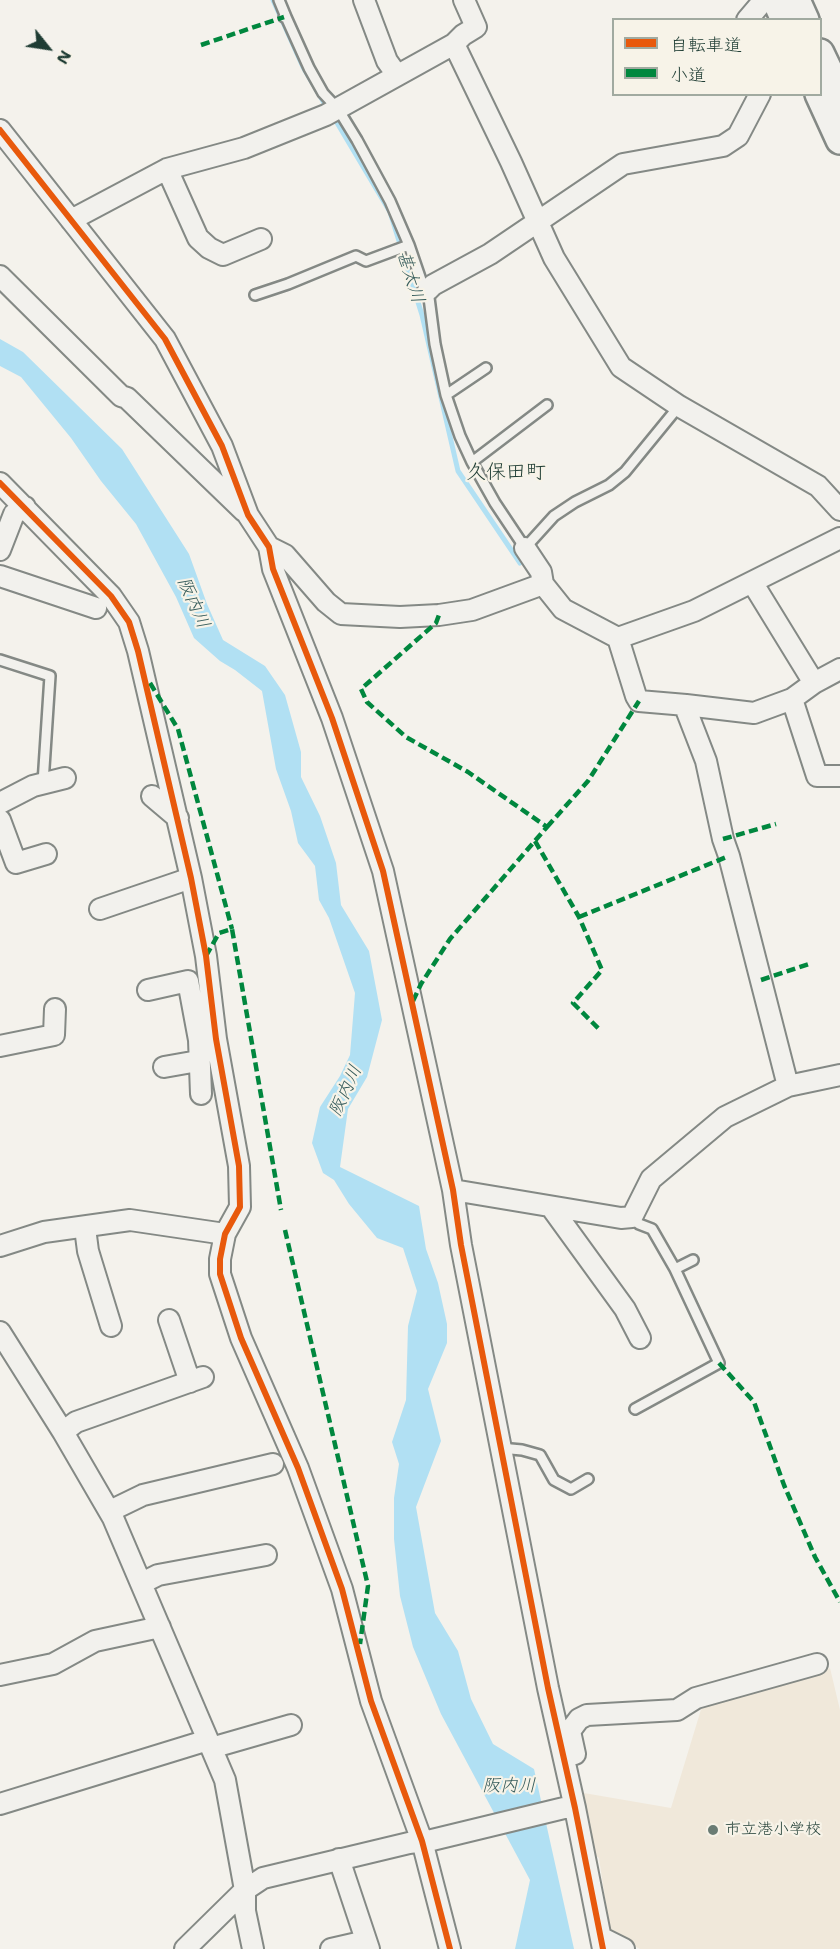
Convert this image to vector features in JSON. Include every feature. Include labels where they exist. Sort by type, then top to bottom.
[{"type":"main road","points":[[776,0],[784,18]]},
{"type":"main road","points":[[796,0],[804,18]]},
{"type":"main road","points":[[822,57],[840,95]]},
{"type":"main road","points":[[820,96],[840,140]]},
{"type":"street","points":[[364,0],[387,61],[397,75]]},
{"type":"street","points":[[71,220],[166,168],[244,148],[332,112],[454,44],[476,27],[464,0]]},
{"type":"street","points":[[749,18],[764,0]]},
{"type":"street","points":[[454,44],[554,258],[621,367],[679,406],[818,486],[840,510]]},
{"type":"street","points":[[428,290],[433,285],[490,254],[623,164],[723,146],[738,136],[758,96]]},
{"type":"street","points":[[0,129],[165,339],[222,446],[248,515],[269,547],[273,569],[332,718],[382,872],[453,1190],[461,1245],[548,1688],[570,1786],[570,1808],[603,1943],[624,1949]]},
{"type":"street","points":[[166,168],[198,238],[209,248],[223,255],[261,239]]},
{"type":"street","points":[[0,276],[121,396],[127,398],[248,515]]},
{"type":"street","points":[[193,462],[210,458],[222,446]]},
{"type":"street","points":[[0,483],[111,596],[129,622],[178,818],[206,956],[207,1039],[198,1060],[201,1094]]},
{"type":"street","points":[[0,550],[14,514],[25,507]]},
{"type":"street","points":[[618,638],[694,611],[840,538]]},
{"type":"street","points":[[269,547],[285,555],[326,602],[341,614],[400,617],[439,615],[472,610],[543,584]]},
{"type":"street","points":[[525,548],[541,572],[543,584],[563,609],[618,638],[639,701],[754,713],[792,699],[814,683],[840,669]]},
{"type":"street","points":[[0,576],[96,608]]},
{"type":"street","points":[[752,582],[814,683]]},
{"type":"street","points":[[792,699],[817,776],[840,777]]},
{"type":"street","points":[[686,705],[706,761],[710,789],[788,1086]]},
{"type":"street","points":[[0,803],[43,783],[65,778]]},
{"type":"street","points":[[152,796],[178,818]]},
{"type":"street","points":[[0,820],[16,863],[46,855]]},
{"type":"street","points":[[100,909],[191,878]]},
{"type":"street","points":[[148,990],[188,981],[207,1039],[239,1166],[240,1207],[225,1234],[220,1259],[220,1274],[231,1312],[313,1506],[342,1589],[371,1701],[427,1841],[450,1949]]},
{"type":"street","points":[[0,1046],[54,1035],[55,1009]]},
{"type":"street","points":[[164,1067],[198,1060]]},
{"type":"street","points":[[453,1190],[621,1218],[632,1217],[651,1179],[725,1117],[788,1086],[840,1075]]},
{"type":"street","points":[[551,1207],[625,1309],[640,1338]]},
{"type":"street","points":[[0,1246],[44,1232],[130,1220],[225,1234]]},
{"type":"street","points":[[85,1228],[88,1251],[111,1326]]},
{"type":"street","points":[[63,1432],[76,1422],[197,1380],[169,1320]]},
{"type":"street","points":[[0,1332],[110,1511],[225,1780],[253,1949]]},
{"type":"street","points":[[110,1511],[144,1495],[273,1464]]},
{"type":"street","points":[[142,1583],[158,1575],[266,1555]]},
{"type":"street","points":[[0,1675],[53,1664],[95,1641],[160,1627]]},
{"type":"street","points":[[570,1786],[579,1777],[570,1731],[579,1719],[587,1715],[677,1710],[696,1698],[817,1664]]},
{"type":"street","points":[[0,1804],[209,1744],[291,1725]]},
{"type":"street","points":[[185,1949],[245,1890],[263,1878],[570,1808]]},
{"type":"street","points":[[331,1949],[368,1945],[339,1859]]},
{"type":"lane","points":[[279,0],[309,68],[327,98],[332,112],[357,140],[390,201],[422,283],[428,290],[435,344],[460,436],[495,503],[525,548],[554,516],[575,502],[609,485],[625,472],[679,406]]},
{"type":"lane","points":[[255,295],[356,256],[366,261],[408,246]]},
{"type":"lane","points":[[447,395],[486,368]]},
{"type":"lane","points":[[472,462],[547,405]]},
{"type":"lane","points":[[0,660],[50,676],[43,783]]},
{"type":"lane","points":[[632,1217],[639,1224],[652,1229],[675,1269],[719,1363],[634,1409]]},
{"type":"lane","points":[[675,1269],[693,1260]]},
{"type":"lane","points":[[501,1448],[540,1455],[554,1480],[571,1489],[588,1479]]},
{"type":"shaded area","name":"市立港小学校","points":[[830,1668],[840,1710],[840,1949],[640,1949],[610,1933],[599,1858],[592,1853],[578,1792],[671,1808],[703,1703]]},
{"type":"water","name":"阪内川","points":[[0,339],[23,352],[122,449],[189,554],[223,640],[265,666],[285,695],[301,752],[301,777],[320,816],[336,863],[341,905],[369,951],[382,1020],[367,1077],[348,1109],[340,1167],[419,1206],[426,1249],[438,1283],[447,1324],[447,1343],[428,1389],[441,1441],[416,1507],[435,1613],[458,1651],[471,1699],[493,1744],[534,1769],[574,1949],[515,1949],[530,1880],[441,1714],[413,1647],[400,1596],[394,1539],[394,1498],[399,1464],[392,1442],[406,1400],[408,1326],[417,1291],[403,1248],[377,1238],[349,1204],[334,1180],[323,1173],[312,1143],[320,1107],[340,1076],[350,1055],[355,993],[329,918],[319,900],[315,866],[298,843],[291,811],[276,769],[262,691],[220,661],[194,638],[176,597],[136,524],[21,377],[0,366]]},
{"type":"waterway","name":"甚太川","points":[[273,0],[303,67],[327,108]]},
{"type":"waterway","name":"甚太川","points":[[333,116],[390,212],[422,315],[458,471],[520,563]]},
{"type":"marked path","points":[[201,45],[284,17]]},
{"type":"marked path","points":[[413,1001],[421,984],[450,939],[547,827],[468,772],[406,737],[367,702],[361,689],[436,623],[439,615]]},
{"type":"marked path","points":[[150,683],[178,729],[232,929]]},
{"type":"marked path","points":[[547,827],[588,781],[639,701]]},
{"type":"marked path","points":[[723,839],[776,824]]},
{"type":"marked path","points":[[535,841],[579,917],[602,970],[573,1003],[601,1031]]},
{"type":"marked path","points":[[579,917],[729,856]]},
{"type":"marked path","points":[[206,956],[219,933],[232,929],[281,1210]]},
{"type":"marked path","points":[[761,980],[809,964]]},
{"type":"marked path","points":[[285,1230],[368,1586],[360,1644]]},
{"type":"marked path","points":[[719,1363],[754,1402],[784,1485],[815,1557],[840,1602]]},
{"type":"cycle path","points":[[0,130],[165,339],[222,446],[248,515],[269,547],[273,569],[332,718],[383,871],[453,1190],[461,1245],[548,1688],[603,1949]]},
{"type":"cycle path","points":[[0,483],[111,596],[129,622],[138,651],[191,878],[206,956],[216,1039],[239,1166],[240,1207],[225,1234],[220,1259],[220,1274],[241,1338],[298,1468],[342,1589],[371,1701],[422,1841],[450,1949]]},
{"type":"place","name":"市立港小学校","points":[[713,1830]]},
{"type":"district","name":"久保田町","points":[[506,473]]}]
